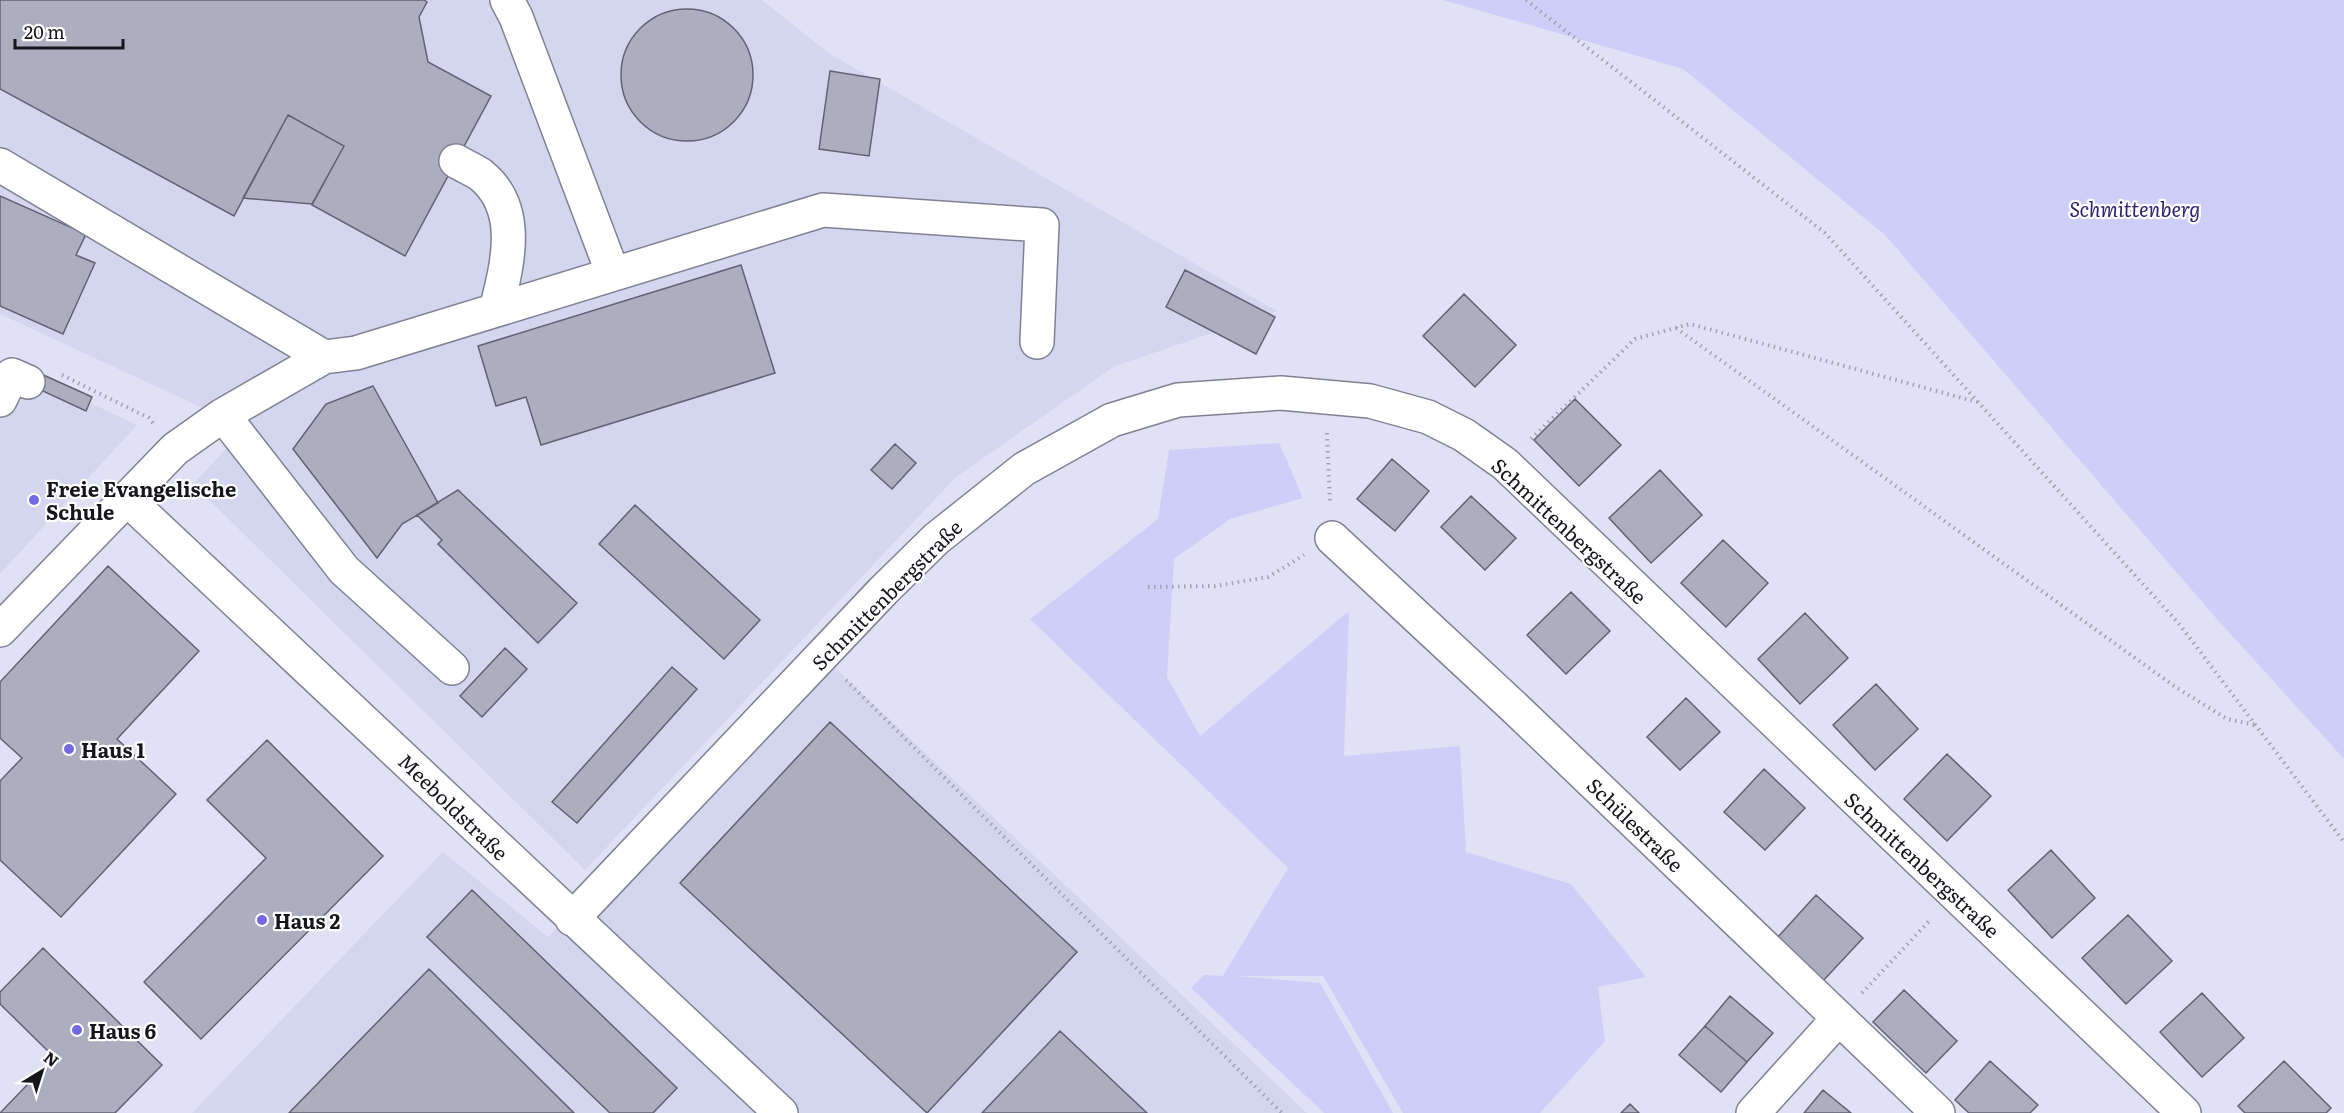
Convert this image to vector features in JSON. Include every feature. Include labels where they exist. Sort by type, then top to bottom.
[{"type":"street","points":[[507,0],[516,16],[613,274]]},
{"type":"street","points":[[456,161],[482,176],[499,198],[509,222],[509,249],[496,310]]},
{"type":"street","points":[[0,165],[324,357]]},
{"type":"street","points":[[0,630],[182,444],[223,414],[324,357],[356,353],[824,210],[1042,225],[1037,342]]},
{"type":"street","points":[[0,400],[12,375],[40,376]]},
{"type":"street","name":"Schmittenbergstraße","points":[[572,919],[936,538],[1024,469],[1112,420],[1178,400],[1281,393],[1370,401],[1428,417],[1464,435],[1505,464],[1897,840],[1956,892],[2184,1113]]},
{"type":"street","points":[[223,414],[344,570],[452,668]]},
{"type":"street","name":"Meeboldstraße","points":[[127,499],[781,1113]]},
{"type":"street","name":"Schülestraße","points":[[1332,538],[1516,709],[1938,1113]]},
{"type":"street","points":[[1753,1113],[1839,1018]]},
{"type":"path","points":[[1526,0],[1825,234],[2180,625],[2344,842]]},
{"type":"path","points":[[1505,464],[1635,339],[1690,324],[1978,403]]},
{"type":"path","points":[[1676,328],[2174,686],[2227,719],[2255,725]]},
{"type":"path","points":[[40,376],[149,418],[182,444]]},
{"type":"path","points":[[1148,587],[1215,586],[1268,577],[1332,538],[1326,396]]},
{"type":"path","points":[[821,656],[1282,1113]]},
{"type":"path","points":[[1839,1018],[1956,892]]},
{"type":"shaded area","points":[[0,0],[762,0],[830,54],[1277,311],[1115,366],[956,477],[585,870],[193,484],[246,428],[0,314]]},
{"type":"shaded area","name":"Freie Evangelische Schule","points":[[0,361],[137,425],[0,574]]},
{"type":"shaded area","points":[[817,651],[1307,1113],[192,1113],[443,852],[548,937]]},
{"type":"green space","name":"Schmittenberg","points":[[1443,0],[2344,0],[2344,759],[2216,618],[1885,235],[1683,69]]},
{"type":"green space","points":[[1279,443],[1303,498],[1230,519],[1174,559],[1167,677],[1200,736],[1349,611],[1344,756],[1460,746],[1466,852],[1571,884],[1646,977],[1598,987],[1605,1041],[1540,1113],[1403,1113],[1323,976],[1238,976],[1320,983],[1393,1113],[1324,1113],[1191,988],[1204,975],[1223,976],[1288,868],[1030,619],[1158,519],[1169,450]]},
{"type":"building","points":[[0,0],[424,0],[427,2],[419,17],[428,62],[491,96],[405,256],[312,205],[344,146],[288,115],[234,216],[0,89]]},
{"type":"building","points":[[687,9],[712,14],[734,28],[748,50],[753,75],[748,100],[734,122],[712,136],[687,141],[662,136],[640,122],[626,100],[621,75],[626,50],[640,28],[662,14]]},
{"type":"building","points":[[830,71],[880,79],[869,156],[819,149]]},
{"type":"building","points":[[288,115],[344,146],[312,204],[243,198]]},
{"type":"building","points":[[0,196],[86,234],[76,255],[95,263],[63,334],[0,306]]},
{"type":"building","points":[[741,265],[775,373],[541,445],[526,397],[496,406],[478,346]]},
{"type":"building","points":[[1185,270],[1275,317],[1256,354],[1166,307]]},
{"type":"building","points":[[1464,294],[1516,345],[1475,387],[1423,336]]},
{"type":"building","points":[[39,373],[92,397],[86,411],[32,386]]},
{"type":"building","points":[[373,386],[438,503],[402,524],[377,558],[293,449],[326,404]]},
{"type":"building","points":[[1575,399],[1621,445],[1579,486],[1534,440]]},
{"type":"building","points":[[895,444],[916,463],[892,489],[871,470]]},
{"type":"building","points":[[1392,459],[1429,491],[1395,531],[1357,499]]},
{"type":"building","points":[[1660,470],[1702,515],[1651,563],[1609,518]]},
{"type":"building","points":[[458,490],[577,603],[538,643],[438,544],[442,540],[417,515]]},
{"type":"building","points":[[1471,496],[1516,538],[1485,570],[1441,527]]},
{"type":"building","points":[[635,505],[760,620],[724,659],[599,544]]},
{"type":"building","points":[[1723,540],[1768,583],[1726,627],[1681,583]]},
{"type":"building","name":"Haus 1","points":[[108,566],[199,651],[117,739],[176,794],[61,917],[0,860],[0,781],[22,758],[0,738],[0,682]]},
{"type":"building","points":[[1571,592],[1610,631],[1566,674],[1527,635]]},
{"type":"building","points":[[1805,613],[1848,658],[1800,704],[1758,659]]},
{"type":"building","points":[[505,648],[527,669],[482,717],[460,696]]},
{"type":"building","points":[[672,667],[697,689],[577,823],[552,802]]},
{"type":"building","points":[[1876,684],[1918,729],[1875,770],[1833,725]]},
{"type":"building","points":[[1686,698],[1720,732],[1680,770],[1647,737]]},
{"type":"building","points":[[830,722],[1077,952],[927,1113],[680,883]]},
{"type":"building","name":"Haus 2","points":[[267,740],[383,856],[201,1039],[144,982],[266,858],[207,800]]},
{"type":"building","points":[[1947,754],[1991,796],[1947,841],[1904,799]]},
{"type":"building","points":[[1764,769],[1805,808],[1765,850],[1724,812]]},
{"type":"building","points":[[2051,850],[2095,898],[2052,938],[2008,890]]},
{"type":"building","points":[[472,890],[677,1088],[653,1113],[610,1113],[427,937]]},
{"type":"building","points":[[1816,895],[1863,938],[1822,982],[1776,939]]},
{"type":"building","points":[[2128,915],[2172,961],[2126,1004],[2082,958]]},
{"type":"building","name":"Haus 6","points":[[43,948],[162,1065],[115,1113],[0,1113],[54,1057],[0,1004],[0,992]]},
{"type":"building","points":[[429,969],[574,1113],[289,1113]]},
{"type":"building","points":[[1904,990],[1957,1041],[1926,1073],[1873,1022]]},
{"type":"building","points":[[2202,993],[2244,1038],[2202,1077],[2160,1032]]},
{"type":"building","points":[[1730,996],[1773,1033],[1747,1062],[1705,1026]]},
{"type":"building","points":[[1705,1026],[1747,1062],[1721,1092],[1679,1055]]},
{"type":"building","points":[[1060,1031],[1147,1113],[982,1113]]},
{"type":"building","points":[[1990,1061],[2038,1105],[2030,1113],[1969,1113],[1955,1100]]},
{"type":"building","points":[[2284,1061],[2331,1108],[2326,1113],[2245,1113],[2238,1106]]},
{"type":"building","points":[[1823,1090],[1851,1113],[1804,1113]]},
{"type":"building","points":[[1630,1104],[1639,1113],[1621,1113]]},
{"type":"place","name":"Freie Evangelische Schule","points":[[34,500]]},
{"type":"place","name":"Haus 1","points":[[69,749]]},
{"type":"place","name":"Haus 2","points":[[262,920]]},
{"type":"place","name":"Haus 6","points":[[77,1030]]}]
